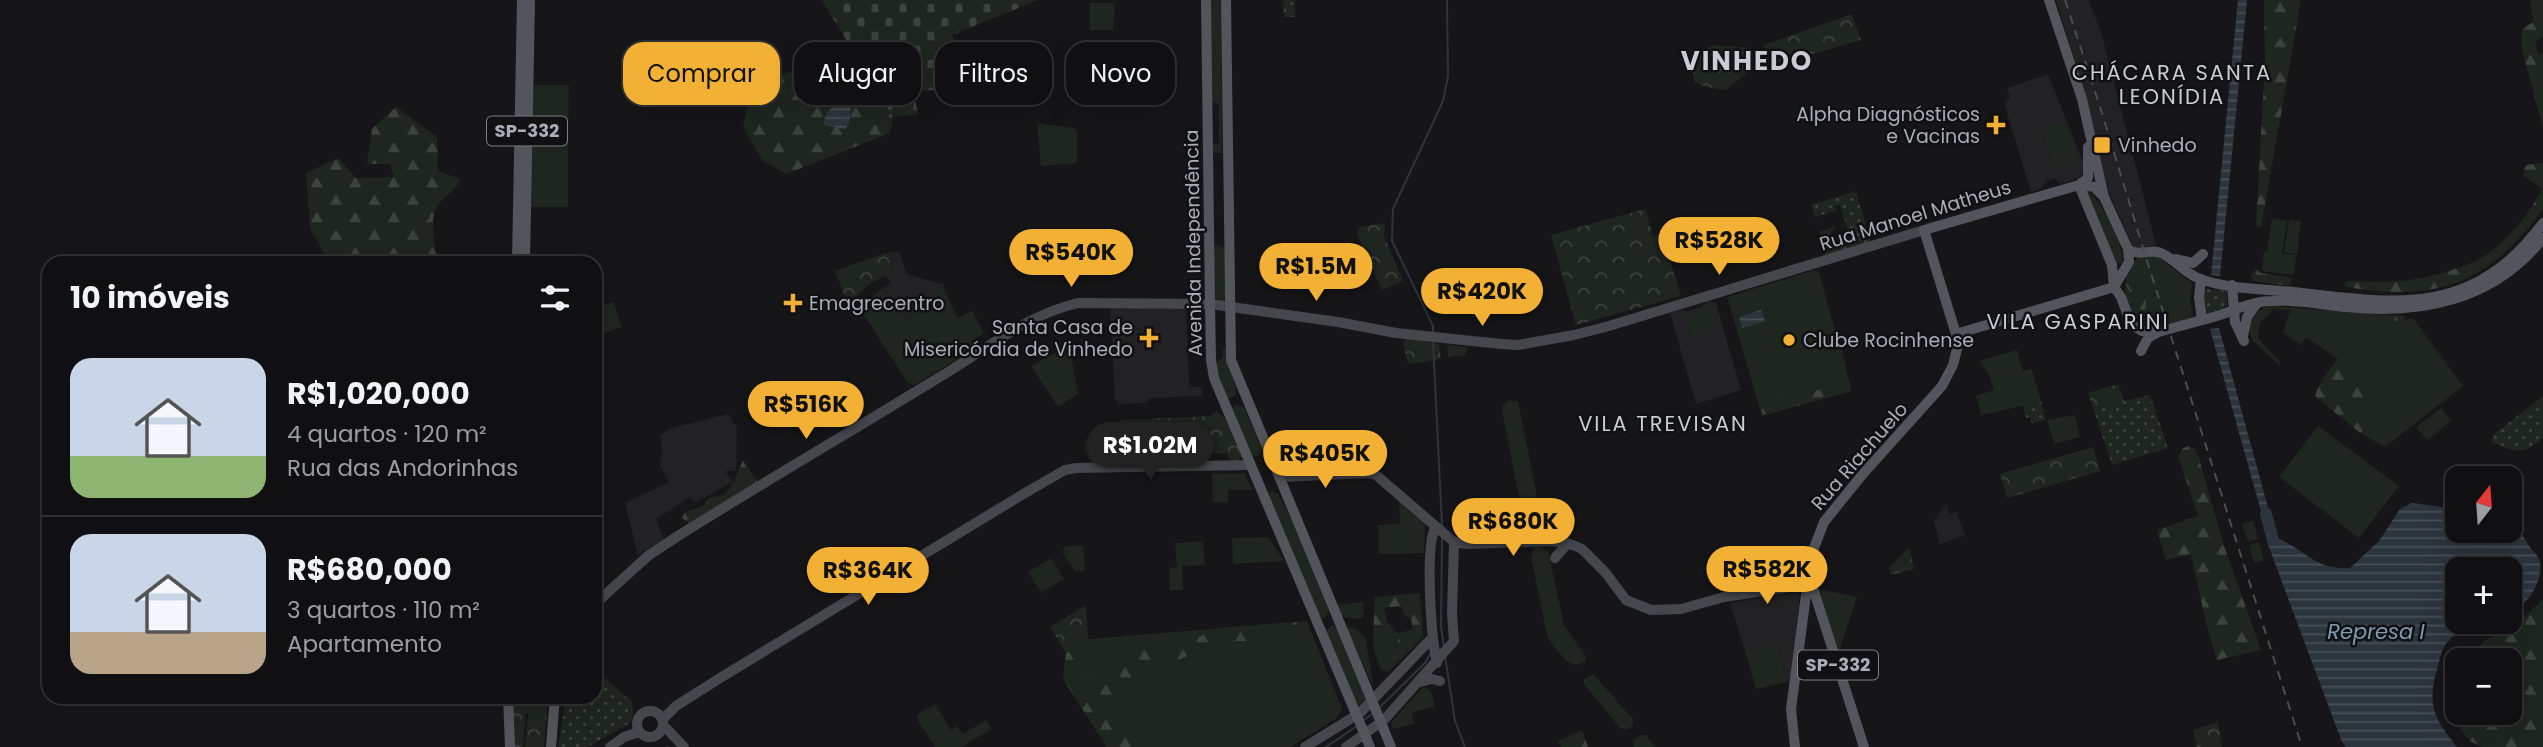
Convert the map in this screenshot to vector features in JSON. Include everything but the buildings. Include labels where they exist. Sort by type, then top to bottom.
[{"type":"main road","points":[[514,0],[514,36],[515,43],[521,50]]},
{"type":"main road","name":"SP-332","points":[[517,256],[522,0]]},
{"type":"main road","name":"SP-332","points":[[526,256],[530,0]]},
{"type":"main road","name":"Avenida Independência","points":[[1206,0],[1211,360],[1214,378],[1370,747]]},
{"type":"main road","name":"Avenida Independência","points":[[1226,0],[1231,360],[1391,747]]},
{"type":"main road","points":[[1924,230],[1956,334],[2115,287],[2127,267],[2130,258],[2128,249],[2104,197],[2082,99],[2049,0]]},
{"type":"main road","points":[[2079,185],[2088,178],[2088,130]]},
{"type":"main road","points":[[1208,167],[1228,151]]},
{"type":"main road","points":[[2079,185],[2094,187],[2104,197]]},
{"type":"main road","points":[[2079,185],[2112,265],[2115,287],[2131,324],[2142,331],[2159,332]]},
{"type":"main road","name":"Rua Manoel Matheus","points":[[602,593],[678,536],[996,341],[1045,313],[1079,303],[1210,304],[1478,343],[1518,345],[1609,326],[2079,185]]},
{"type":"main road","points":[[2167,256],[2198,278],[2232,285],[2392,302],[2440,296],[2486,279],[2505,265],[2543,223]]},
{"type":"main road","points":[[2141,351],[2148,338],[2159,332],[2257,303],[2294,302],[2379,309],[2418,307],[2453,300],[2481,290],[2502,278],[2523,261],[2543,238]]},
{"type":"main road","points":[[2128,249],[2139,255],[2156,251],[2191,263],[2203,254]]},
{"type":"main road","points":[[2191,263],[2198,278],[2202,320]]},
{"type":"main road","points":[[2112,265],[2127,267]]},
{"type":"main road","points":[[2232,285],[2235,322],[2243,336]]},
{"type":"main road","points":[[2294,302],[2309,294]]},
{"type":"main road","points":[[2216,316],[2228,323],[2244,341],[2248,317],[2257,303]]},
{"type":"main road","name":"Rua Riachuelo","points":[[1795,747],[1791,733],[1791,709],[1814,548],[1824,522],[1853,484],[1942,386],[1953,365],[1957,349],[1956,334]]},
{"type":"main road","points":[[610,747],[624,737],[657,735],[663,722],[676,706],[1044,481],[1076,468],[1251,465],[1269,455]]},
{"type":"main road","points":[[1251,465],[1258,471],[1279,477],[1370,472],[1447,533],[1473,543],[1568,543],[1582,549],[1605,572],[1626,600],[1651,610],[1681,609],[1724,597],[1808,584]]},
{"type":"main road","points":[[1265,497],[1270,491],[1278,491],[1296,521]]},
{"type":"main road","points":[[1437,663],[1431,639],[1431,546],[1447,533]]},
{"type":"main road","points":[[1346,747],[1381,722],[1437,663],[1454,641],[1447,533]]},
{"type":"main road","points":[[1555,558],[1568,543]]},
{"type":"main road","name":"SP-332","points":[[1808,584],[1819,602],[1864,747]]},
{"type":"main road","points":[[1805,603],[1811,596],[1819,602]]},
{"type":"main road","points":[[1321,631],[1329,623],[1339,622]]},
{"type":"main road","points":[[1305,747],[1357,715],[1370,698],[1395,677],[1431,639]]},
{"type":"main road","points":[[1416,684],[1432,679],[1440,681]]},
{"type":"main road","points":[[508,704],[510,747]]},
{"type":"main road","points":[[551,747],[554,704]]},
{"type":"main road","points":[[654,747],[642,734],[637,722],[643,713],[653,712],[684,747]]},
{"type":"shaded area","points":[[2056,0],[2089,0],[2103,39],[2156,245],[2135,250],[2111,198],[2081,81]]},
{"type":"shaded area","points":[[2048,74],[2084,170],[2076,179],[2059,184],[2056,178],[2046,181],[2042,188],[2031,192],[2004,103],[2010,97],[2007,88]]},
{"type":"shaded area","points":[[899,251],[907,274],[945,285],[908,321],[882,289],[891,282],[883,275],[893,270],[886,253]]},
{"type":"shaded area","points":[[1708,300],[1716,303],[1741,390],[1696,404],[1670,313],[1702,307]]},
{"type":"shaded area","name":"Santa Casa de Misericórdia de Vinhedo","points":[[1111,307],[1186,308],[1189,387],[1202,387],[1202,396],[1149,398],[1147,403],[1119,404],[1115,399]]},
{"type":"shaded area","points":[[728,414],[737,428],[736,471],[725,471],[733,482],[694,503],[690,497],[656,519],[664,539],[638,555],[625,503],[669,482],[660,466],[660,435],[672,428]]},
{"type":"shaded area","points":[[1946,504],[1950,514],[1957,512],[1965,535],[1940,544],[1934,521]]},
{"type":"shaded area","points":[[1797,592],[1800,596],[1790,681],[1787,682],[1777,644],[1745,651],[1730,603]]},
{"type":"green space","points":[[822,0],[1038,0],[952,35],[956,42],[935,42],[935,90],[921,91],[921,42],[847,42]]},
{"type":"green space","points":[[1209,0],[1221,0],[1222,153],[1210,153],[1210,145],[1219,144],[1219,106],[1210,98]]},
{"type":"green space","points":[[1283,0],[1295,0],[1295,17],[1284,17]]},
{"type":"green space","points":[[2264,0],[2301,0],[2261,228],[2256,226],[2265,61]]},
{"type":"green space","points":[[2530,0],[2543,0],[2543,36],[2535,42],[2538,53],[2543,54],[2543,128],[2522,50],[2522,29],[2533,22]]},
{"type":"green space","points":[[1090,3],[1115,3],[1113,30],[1090,30]]},
{"type":"green space","points":[[1852,14],[1861,40],[1770,66],[1764,45]]},
{"type":"green space","points":[[1714,45],[1751,48],[1755,67],[1725,90],[1694,82],[1692,67],[1705,49]]},
{"type":"green space","points":[[794,70],[794,105],[886,105],[893,117],[890,133],[786,174],[762,160],[743,127],[748,105],[780,105],[780,75]]},
{"type":"green space","points":[[531,85],[569,85],[568,123],[530,123]]},
{"type":"green space","points":[[886,105],[916,105],[918,114],[893,117]]},
{"type":"green space","points":[[396,107],[437,137],[438,171],[460,179],[435,211],[433,225],[436,256],[326,256],[310,228],[306,173],[338,158],[356,178],[394,177],[390,164],[367,164],[372,129]]},
{"type":"green space","points":[[2064,122],[2065,126],[2068,126],[2079,162],[2060,171],[2059,168],[2054,169],[2043,133],[2048,131],[2047,127]]},
{"type":"green space","points":[[1037,123],[1073,128],[1077,131],[1077,163],[1041,166]]},
{"type":"green space","points":[[530,140],[568,141],[568,207],[529,207]]},
{"type":"green space","points":[[2543,163],[2543,209],[2514,244],[2482,270],[2445,286],[2423,291],[2392,292],[2344,287],[2346,281],[2394,282],[2432,276],[2465,266],[2483,257],[2500,244],[2532,207],[2542,188],[2523,176],[2525,165]]},
{"type":"green space","points":[[1856,191],[1871,242],[1826,256],[1819,232],[1836,226],[1826,239],[1829,248],[1845,245],[1850,237],[1840,205],[1834,206],[1836,211],[1815,217],[1811,205]]},
{"type":"green space","points":[[2088,192],[2100,204],[2112,225],[2120,247],[2122,264],[2116,263],[2086,195]]},
{"type":"green space","points":[[1645,209],[1653,236],[1693,224],[1701,251],[1670,260],[1681,296],[1576,325],[1551,235]]},
{"type":"green space","points":[[2272,218],[2287,221],[2282,253],[2296,255],[2294,275],[2262,271]]},
{"type":"green space","points":[[2289,220],[2301,221],[2297,254],[2284,252]]},
{"type":"green space","points":[[1385,223],[1384,236],[1403,281],[1382,290],[1357,234],[1359,227]]},
{"type":"green space","points":[[1218,245],[1225,249],[1226,297],[1223,301],[1214,298],[1214,247]]},
{"type":"green space","points":[[886,253],[893,271],[868,285],[848,304],[835,271]]},
{"type":"green space","points":[[2152,254],[2192,283],[2190,301],[2193,317],[2155,327],[2141,324],[2134,318],[2126,298],[2127,276],[2130,266],[2137,259]]},
{"type":"green space","points":[[2134,268],[2146,300],[2141,322],[2134,313],[2138,305],[2126,285]]},
{"type":"green space","points":[[2256,269],[2261,273],[2292,278],[2288,286],[2253,281],[2251,275]]},
{"type":"green space","name":"Clube Rocinhense","points":[[1814,270],[1819,273],[1852,391],[1762,416],[1727,297]]},
{"type":"green space","points":[[943,287],[958,318],[972,311],[984,333],[975,339],[980,346],[914,385],[907,382],[861,310],[862,304],[882,289],[908,321]]},
{"type":"green space","points":[[2206,289],[2227,291],[2227,305],[2205,313],[2203,292]]},
{"type":"green space","points":[[613,302],[622,327],[602,334],[602,305]]},
{"type":"green space","points":[[2272,306],[2383,315],[2377,317],[2339,360],[2306,337],[2301,345],[2283,333],[2290,310],[2272,309],[2260,322],[2258,338],[2280,362],[2279,365],[2253,341],[2248,328],[2257,313]]},
{"type":"green space","points":[[1711,307],[1718,329],[1691,338],[1684,315]]},
{"type":"green space","points":[[2405,316],[2403,321],[2381,320],[2344,366],[2358,387],[2366,408],[2370,425],[2360,433],[2315,396],[2319,385],[2342,354],[2377,317]]},
{"type":"green space","points":[[2413,318],[2463,386],[2385,447],[2360,433],[2370,425],[2344,366],[2381,320],[2403,321]]},
{"type":"green space","points":[[1832,325],[1841,345],[1850,388],[1813,401],[1807,396],[1818,390],[1840,388],[1844,375],[1829,328]]},
{"type":"green space","points":[[1408,338],[1439,344],[1441,359],[1411,364],[1407,361],[1403,342]]},
{"type":"green space","points":[[1069,345],[1078,394],[1058,407],[1031,366]]},
{"type":"green space","points":[[1447,345],[1467,347],[1466,355],[1449,357]]},
{"type":"green space","points":[[1223,348],[1226,348],[1236,391],[1236,395],[1231,398],[1226,396],[1214,364],[1223,357]]},
{"type":"green space","points":[[2017,350],[2023,371],[2032,369],[2041,402],[1981,415],[1976,396],[1994,390],[1989,375],[1979,361]]},
{"type":"green space","points":[[2118,384],[2124,401],[2093,408],[2088,393]]},
{"type":"green space","points":[[1797,391],[1804,396],[1802,405],[1763,415],[1761,409],[1776,406],[1780,397]]},
{"type":"green space","points":[[2150,395],[2168,448],[2112,465],[2093,408]]},
{"type":"green space","points":[[2543,396],[2543,438],[2530,448],[2519,451],[2492,442],[2493,435]]},
{"type":"green space","points":[[1509,400],[1518,402],[1544,531],[1540,537],[1531,535],[1525,528],[1502,410]]},
{"type":"green space","points":[[2041,402],[2046,420],[2031,423],[2029,417],[2026,418],[2023,406]]},
{"type":"green space","points":[[1236,405],[1244,407],[1262,450],[1259,456],[1250,456],[1232,409]]},
{"type":"green space","points":[[2441,408],[2451,421],[2427,440],[2416,427]]},
{"type":"green space","points":[[1217,411],[1226,420],[1242,457],[1237,462],[1228,458],[1228,453],[1108,456],[1098,464],[1091,463],[1084,449],[1089,436],[1105,422],[1110,426],[1122,420],[1211,416]]},
{"type":"green space","points":[[2075,415],[2080,437],[2054,444],[2047,420]]},
{"type":"green space","points":[[2318,426],[2399,486],[2359,538],[2279,477]]},
{"type":"green space","points":[[2189,446],[2195,449],[2199,458],[2223,543],[2261,650],[2217,660],[2191,554],[2166,560],[2157,530],[2198,516],[2178,456],[2183,448]]},
{"type":"green space","points":[[2093,447],[2100,471],[2007,498],[2000,474]]},
{"type":"green space","points":[[743,460],[759,484],[690,525],[682,518],[685,512],[703,506],[709,498],[724,495],[734,482]]},
{"type":"green space","points":[[1244,473],[1252,490],[1228,490],[1228,502],[1213,502],[1212,474]]},
{"type":"green space","points":[[1272,491],[1278,494],[1293,523],[1329,611],[1325,617],[1320,617],[1269,496]]},
{"type":"green space","points":[[1399,500],[1425,520],[1424,553],[1379,554],[1378,525],[1400,524]]},
{"type":"green space","points":[[2253,521],[2258,539],[2248,542],[2242,524]]},
{"type":"green space","points":[[1268,537],[1284,561],[1233,564],[1232,538]]},
{"type":"green space","points":[[1203,541],[1205,565],[1182,566],[1183,590],[1170,590],[1169,568],[1177,567],[1175,543]]},
{"type":"green space","points":[[2259,542],[2264,560],[2254,563],[2249,545]]},
{"type":"green space","points":[[1066,546],[1083,546],[1085,571],[1075,571],[1062,552]]},
{"type":"green space","points":[[1539,546],[1548,551],[1564,625],[1586,657],[1585,662],[1576,665],[1567,662],[1548,639],[1531,557],[1534,547]]},
{"type":"green space","points":[[1909,547],[1914,569],[1891,575],[1889,568]]},
{"type":"green space","points":[[1051,558],[1064,579],[1041,593],[1028,572]]},
{"type":"green space","points":[[1818,589],[1857,597],[1838,654]]},
{"type":"green space","points":[[1420,593],[1423,636],[1410,650],[1396,648],[1400,633],[1413,629],[1411,619],[1404,615],[1401,606],[1384,608],[1387,622],[1396,632],[1378,637],[1373,634],[1375,597]]},
{"type":"green space","points":[[2543,599],[2543,747],[2483,747],[2471,742],[2457,725],[2522,725],[2522,648],[2479,648],[2496,634],[2522,634],[2523,618]]},
{"type":"green space","points":[[1363,602],[1364,616],[1360,619],[1342,617],[1336,605]]},
{"type":"green space","points":[[1086,605],[1088,639],[1066,653],[1050,627]]},
{"type":"green space","points":[[1307,621],[1342,709],[1337,718],[1290,747],[1107,747],[1063,679],[1066,653],[1088,639]]},
{"type":"green space","points":[[1297,622],[1295,629],[1270,630],[1252,641],[1227,641],[1165,665],[1150,675],[1129,678],[1113,686],[1110,711],[1134,740],[1136,747],[1107,747],[1063,679],[1066,653],[1079,645],[1081,648],[1075,671],[1081,677],[1091,678],[1094,674],[1110,671],[1133,653],[1184,644],[1217,628]]},
{"type":"green space","points":[[1332,625],[1337,628],[1366,700],[1357,707],[1325,631]]},
{"type":"green space","points":[[1347,629],[1357,629],[1365,638],[1374,688]]},
{"type":"green space","points":[[1400,633],[1396,648],[1410,650],[1388,672],[1381,670],[1374,650],[1373,634],[1378,637]]},
{"type":"green space","points":[[1777,643],[1787,682],[1756,689],[1745,651]]},
{"type":"green space","points":[[1593,674],[1633,719],[1633,725],[1628,730],[1620,728],[1584,684],[1584,679]]},
{"type":"green space","points":[[602,675],[632,702],[630,723],[588,747],[558,747],[565,704],[602,704]]},
{"type":"green space","points":[[1424,686],[1431,692],[1435,707],[1412,712],[1414,724],[1392,729],[1391,722]]},
{"type":"green space","points":[[512,704],[520,710],[515,704],[547,704],[544,747],[525,747],[528,714],[532,714],[526,713],[523,747],[512,747]]},
{"type":"green space","points":[[935,704],[951,730],[957,726],[963,734],[986,720],[992,729],[961,747],[935,747],[917,715]]},
{"type":"green space","points":[[2218,722],[2222,747],[2197,747],[2193,730]]},
{"type":"green space","points":[[1582,730],[1588,747],[1561,747],[1558,741]]},
{"type":"green space","points":[[1646,735],[1655,747],[1634,747],[1633,740]]},
{"type":"water","points":[[2238,0],[2247,0],[2220,276],[2211,275]]},
{"type":"water","points":[[848,105],[851,109],[849,124],[845,129],[824,125],[830,110]]},
{"type":"water","points":[[1761,310],[1765,321],[1742,328],[1739,317]]},
{"type":"water","points":[[2219,328],[2273,526],[2266,529],[2210,329]]},
{"type":"water","name":"Represa I","points":[[2412,503],[2445,507],[2445,543],[2522,543],[2522,535],[2539,559],[2539,578],[2522,605],[2522,557],[2445,557],[2445,634],[2460,634],[2451,638],[2441,655],[2433,698],[2437,716],[2457,747],[2346,747],[2267,542],[2277,538],[2320,563],[2350,568],[2379,541],[2400,509]]},
{"type":"waterway","points":[[1433,333],[1433,326],[1392,241],[1393,209],[1443,101],[1448,76],[1447,0]]},
{"type":"waterway","points":[[1433,342],[1442,525]]},
{"type":"waterway","points":[[2266,514],[2273,540]]},
{"type":"waterway","points":[[1442,538],[1441,627],[1444,647]]},
{"type":"waterway","points":[[1380,707],[1425,663],[1431,653]]},
{"type":"waterway","points":[[1445,656],[1455,721],[1465,747]]},
{"type":"waterway","points":[[1364,720],[1373,713]]},
{"type":"waterway","points":[[1326,747],[1357,726]]},
{"type":"railway","points":[[2065,0],[2302,747]]},
{"type":"place","name":"Alpha Diagnósticos e Vacinas","points":[[1996,125]]},
{"type":"place","name":"Vinhedo","points":[[2102,145]]},
{"type":"place","name":"Emagrecentro","points":[[793,303]]},
{"type":"place","name":"Santa Casa de Misericórdia de Vinhedo","points":[[1149,338]]},
{"type":"place","name":"Clube Rocinhense","points":[[1789,340]]},
{"type":"district","name":"VINHEDO","points":[[1747,61]]},
{"type":"district","name":"CHÁCARA SANTA LEONÍDIA","points":[[2172,85]]},
{"type":"district","name":"VILA GASPARINI","points":[[2078,322]]},
{"type":"district","name":"VILA TREVISAN","points":[[1663,424]]}]
